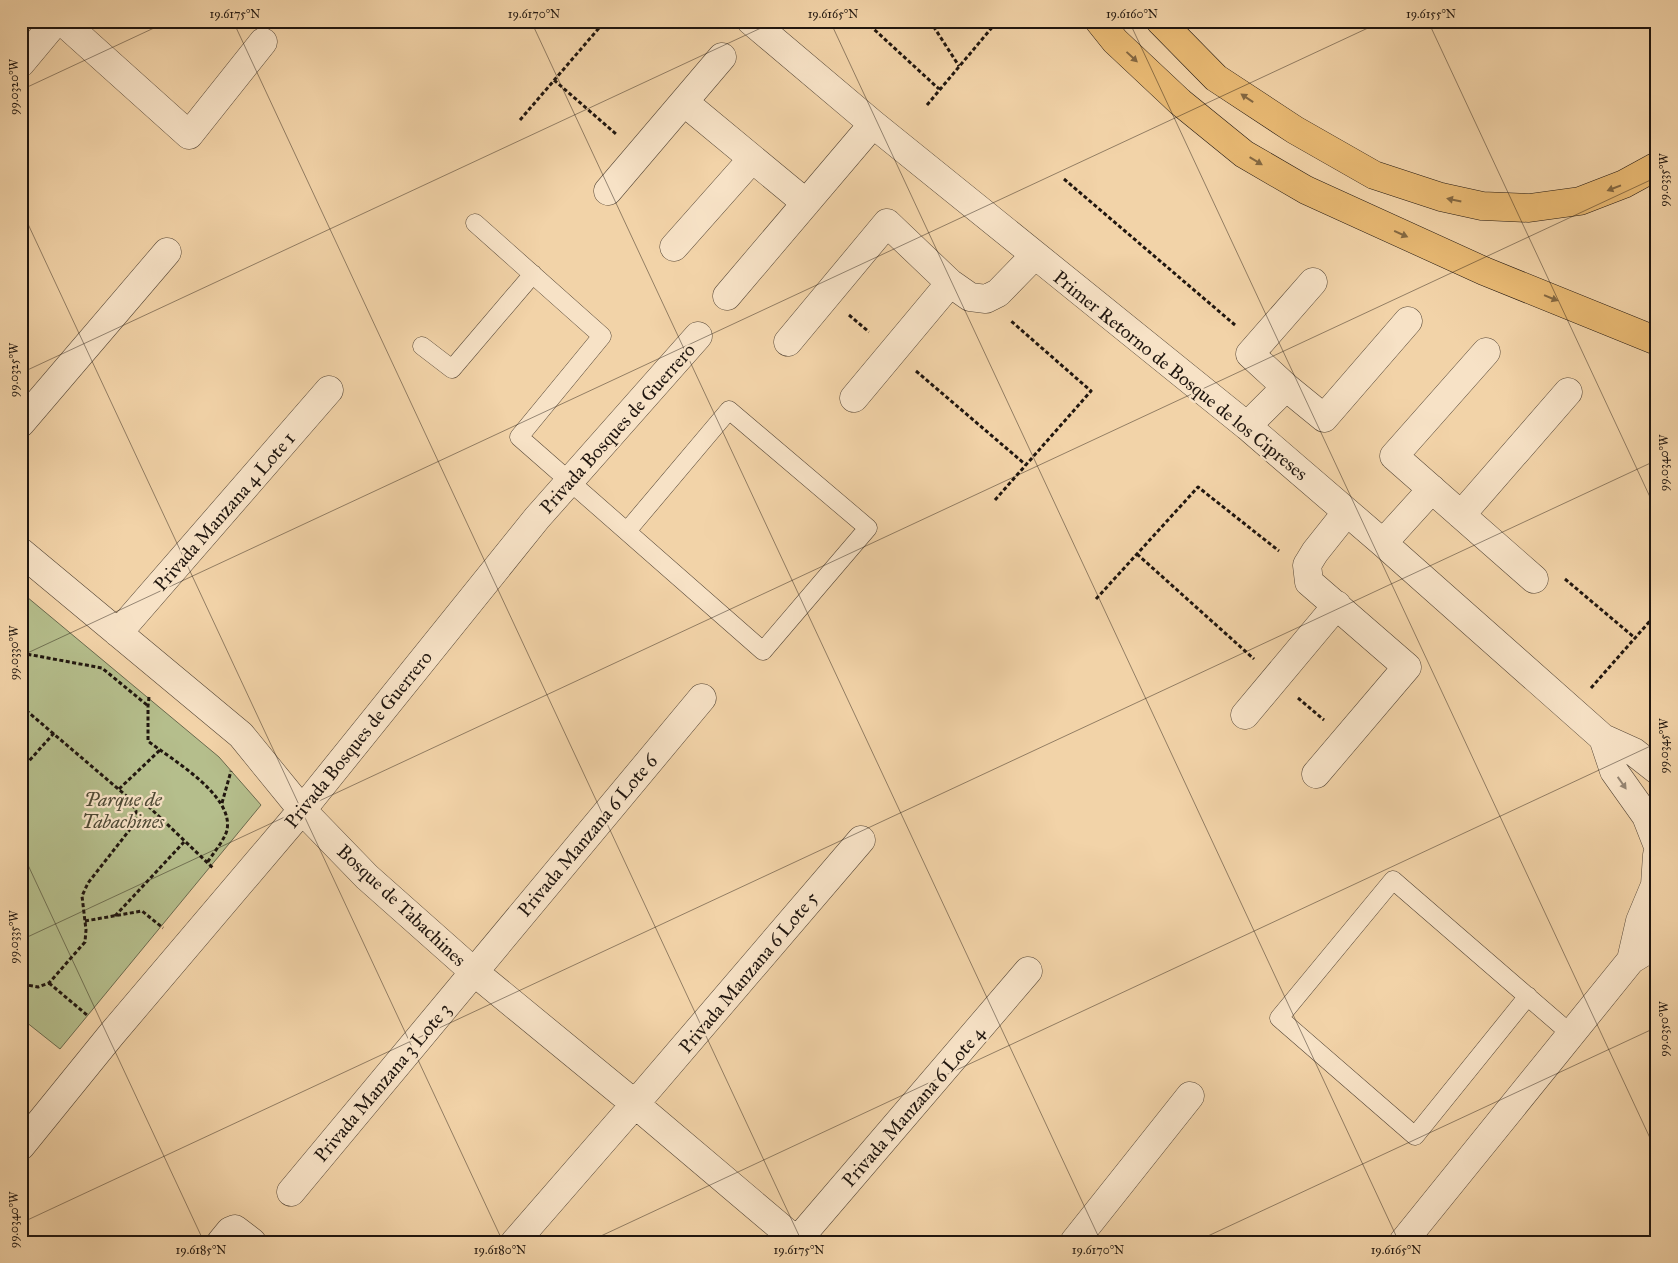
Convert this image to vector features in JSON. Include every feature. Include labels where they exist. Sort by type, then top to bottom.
[{"type":"highway","points":[[1099,21],[1115,40],[1180,102],[1244,154],[1306,190],[1484,271],[1657,341]]},
{"type":"highway","points":[[1160,21],[1216,78],[1295,130],[1374,175],[1440,197],[1482,206],[1529,208],[1580,201],[1624,184],[1657,166]]},
{"type":"street","points":[[21,64],[56,21]]},
{"type":"street","points":[[62,21],[189,135],[263,42]]},
{"type":"street","name":"Primer Retorno de Bosque de los Cipreses","points":[[751,21],[873,124],[1247,426],[1383,543],[1603,738],[1634,752],[1657,770]]},
{"type":"street","points":[[608,191],[722,57]]},
{"type":"street","points":[[684,102],[806,203]]},
{"type":"street","points":[[727,296],[873,124]]},
{"type":"street","points":[[674,247],[752,159]]},
{"type":"street","points":[[788,342],[887,223],[950,283],[970,297],[986,299],[998,293],[1035,255]]},
{"type":"street","points":[[21,423],[167,252]]},
{"type":"street","points":[[1312,282],[1250,354],[1324,418],[1408,321]]},
{"type":"street","points":[[854,398],[950,283]]},
{"type":"street","name":"Privada Bosques de Guerrero","points":[[21,1146],[186,945],[302,810],[537,518],[698,336]]},
{"type":"street","points":[[1486,352],[1394,456],[1534,579]]},
{"type":"street","points":[[1247,426],[1286,387]]},
{"type":"street","name":"Privada Manzana 4 Lote 1","points":[[118,633],[329,390]]},
{"type":"street","points":[[1461,515],[1568,392]]},
{"type":"street","points":[[1383,543],[1432,489]]},
{"type":"street","points":[[1316,774],[1407,667],[1309,582],[1307,565],[1346,513]]},
{"type":"street","name":"Bosque de Tabachines","points":[[21,552],[241,735],[302,810],[367,877],[473,971],[635,1104],[797,1241]]},
{"type":"street","points":[[1245,715],[1337,605]]},
{"type":"street","name":"Privada Manzana 6 Lote 6","points":[[473,971],[702,698]]},
{"type":"street","points":[[1603,738],[1614,771],[1651,810],[1657,844]]},
{"type":"street","name":"Privada Manzana 6 Lote 5","points":[[515,1242],[860,840]]},
{"type":"street","points":[[1631,960],[1640,921],[1655,885],[1657,855]]},
{"type":"street","points":[[1403,1242],[1631,960],[1657,944]]},
{"type":"street","name":"Privada Manzana 3 Lote 3","points":[[291,1192],[473,971]]},
{"type":"street","name":"Privada Manzana 6 Lote 4","points":[[797,1241],[1028,971]]},
{"type":"street","points":[[1074,1242],[1190,1096]]},
{"type":"street","points":[[221,1242],[234,1229],[252,1242]]},
{"type":"lane","points":[[475,223],[602,336],[519,436],[763,651],[868,528],[729,410],[627,531]]},
{"type":"lane","points":[[422,346],[452,369],[533,274]]},
{"type":"lane","points":[[1528,996],[1415,1136],[1279,1018],[1393,880],[1528,996],[1571,1034]]},
{"type":"path","points":[[520,120],[605,21]]},
{"type":"path","points":[[865,21],[940,89]]},
{"type":"path","points":[[930,21],[959,66]]},
{"type":"path","points":[[927,105],[994,25]]},
{"type":"path","points":[[554,80],[639,154]]},
{"type":"path","points":[[1064,179],[1258,345]]},
{"type":"path","points":[[827,296],[1026,465]]},
{"type":"path","points":[[986,299],[1091,391],[995,500]]},
{"type":"path","points":[[1096,599],[1198,487],[1291,560],[1309,582]]},
{"type":"path","points":[[1137,554],[1346,740]]},
{"type":"path","points":[[1562,576],[1635,638]]},
{"type":"path","points":[[1571,711],[1657,613]]},
{"type":"path","points":[[21,653],[102,668],[148,706]]},
{"type":"path","points":[[155,662],[148,706],[148,741],[210,789],[222,804],[227,818],[226,831],[207,863]]},
{"type":"path","points":[[21,706],[118,789],[130,800],[136,811],[135,823],[88,883],[82,896],[85,942],[49,983],[38,986],[27,985],[21,980]]},
{"type":"path","points":[[21,770],[54,733]]},
{"type":"path","points":[[118,789],[160,750]]},
{"type":"path","points":[[130,800],[148,805],[184,842],[235,888]]},
{"type":"path","points":[[115,916],[184,842]]},
{"type":"path","points":[[85,921],[142,911],[186,945]]},
{"type":"path","points":[[49,983],[111,1036]]},
{"type":"green space","name":"Parque de Tabachines","points":[[21,592],[219,757],[261,805],[60,1049],[21,1018]]}]
